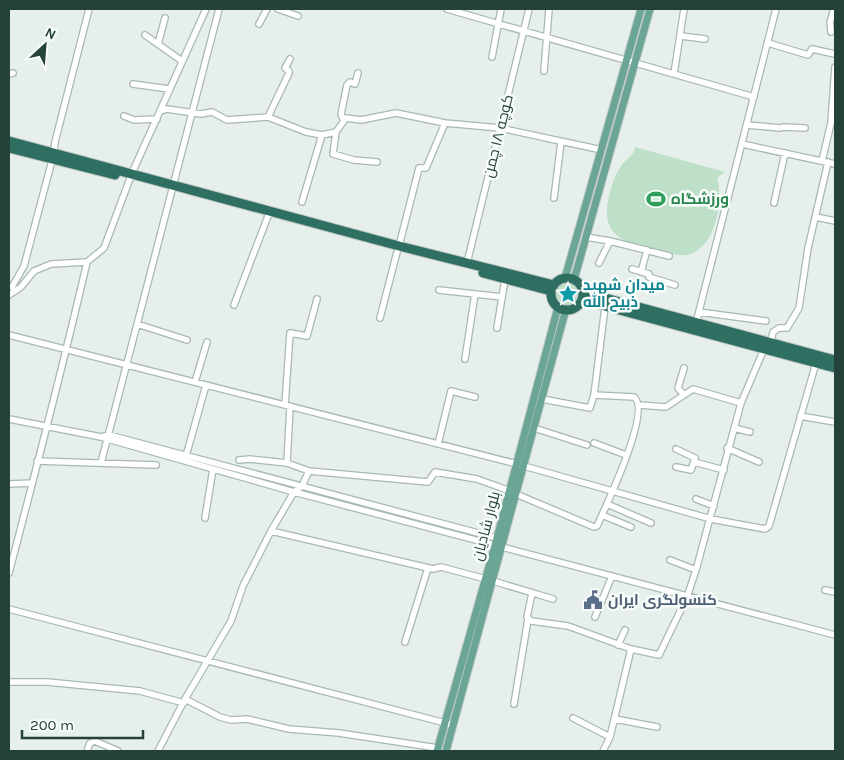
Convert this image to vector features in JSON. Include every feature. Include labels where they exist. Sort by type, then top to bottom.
[{"type":"highway","points":[[9,141],[54,156],[505,279],[553,288],[570,279],[581,287],[582,296],[575,307],[562,308],[552,300],[553,288]]},
{"type":"highway","points":[[9,148],[54,156]]},
{"type":"highway","points":[[174,188],[268,216],[398,249],[467,263],[553,288]]},
{"type":"highway","points":[[582,296],[605,307],[767,346],[835,360]]},
{"type":"highway","points":[[582,296],[696,323],[835,368]]},
{"type":"main road","points":[[570,279],[640,9]]},
{"type":"main road","points":[[570,279],[586,237],[650,9]]},
{"type":"main road","name":"بلوار شادیان","points":[[520,465],[534,428],[542,399],[562,308]]},
{"type":"main road","name":"بلوار شادیان","points":[[446,751],[489,580],[562,308]]},
{"type":"main road","name":"بلوار شادیان","points":[[438,749],[489,580]]},
{"type":"street","points":[[9,295],[24,266],[54,156],[55,142],[89,9]]},
{"type":"street","points":[[12,288],[34,271],[51,264],[87,262],[104,248],[131,176],[206,9]]},
{"type":"street","points":[[101,463],[219,9]]},
{"type":"street","points":[[259,24],[267,9]]},
{"type":"street","points":[[278,9],[298,16]]},
{"type":"street","points":[[447,9],[754,97]]},
{"type":"street","points":[[492,56],[501,9]]},
{"type":"street","name":"كوچه ١٨ چمن","points":[[467,263],[529,9]]},
{"type":"street","points":[[544,71],[549,9]]},
{"type":"street","points":[[674,74],[684,9]]},
{"type":"street","points":[[696,323],[776,9]]},
{"type":"street","points":[[831,32],[830,22],[834,9]]},
{"type":"street","points":[[158,44],[165,18]]},
{"type":"street","points":[[145,35],[182,61]]},
{"type":"street","points":[[681,36],[704,39]]},
{"type":"street","points":[[768,44],[808,55],[812,49],[835,54]]},
{"type":"street","points":[[268,117],[290,71],[285,68],[290,59]]},
{"type":"street","points":[[528,619],[568,626],[618,645],[659,655],[687,597],[696,570],[724,470],[727,448],[741,403],[773,332],[778,328],[787,328],[797,315],[816,217],[831,123],[835,67]]},
{"type":"street","points":[[358,73],[355,84],[350,82],[347,85],[341,114],[343,119],[336,132],[333,154],[354,160],[377,162]]},
{"type":"street","points":[[133,84],[169,89]]},
{"type":"street","points":[[160,111],[167,109],[201,114],[212,112],[227,120],[268,117],[306,132],[322,135],[336,132]]},
{"type":"street","points":[[343,119],[360,120],[396,113],[445,123],[500,128],[602,150]]},
{"type":"street","points":[[124,116],[134,120],[157,119]]},
{"type":"street","points":[[380,318],[419,168],[426,168],[445,123]]},
{"type":"street","points":[[747,125],[805,128]]},
{"type":"street","points":[[302,202],[322,135]]},
{"type":"street","points":[[554,198],[561,142]]},
{"type":"street","points":[[742,144],[835,164]]},
{"type":"street","points":[[774,203],[785,153]]},
{"type":"street","points":[[234,305],[268,216]]},
{"type":"street","points":[[816,217],[835,221]]},
{"type":"street","points":[[586,237],[610,240],[669,256]]},
{"type":"street","points":[[599,263],[610,240]]},
{"type":"street","points":[[641,272],[647,250]]},
{"type":"street","points":[[9,573],[67,350],[87,262]]},
{"type":"street","points":[[632,269],[675,285]]},
{"type":"street","points":[[497,328],[505,279]]},
{"type":"street","points":[[438,290],[502,297]]},
{"type":"street","points":[[464,359],[475,294]]},
{"type":"street","points":[[287,463],[290,333],[307,336],[317,299]]},
{"type":"street","points":[[542,399],[590,408],[594,394],[605,307]]},
{"type":"street","points":[[699,312],[766,321]]},
{"type":"street","points":[[137,324],[187,340]]},
{"type":"street","points":[[9,335],[520,465],[711,519],[767,529],[816,363]]},
{"type":"street","points":[[195,382],[207,342]]},
{"type":"street","points":[[682,394],[678,388],[684,368]]},
{"type":"street","points":[[186,456],[206,385]]},
{"type":"street","points":[[640,405],[664,407],[682,394],[693,389],[741,403]]},
{"type":"street","points":[[438,444],[451,390],[475,397]]},
{"type":"street","points":[[238,460],[250,459],[287,463],[309,471],[428,482],[435,472],[477,479],[513,492],[594,527],[597,526],[602,516],[626,455],[638,419],[640,405],[635,398],[594,394]]},
{"type":"street","points":[[800,416],[835,422]]},
{"type":"street","points":[[9,419],[186,456],[302,486],[687,597],[835,635]]},
{"type":"street","points":[[534,428],[587,445]]},
{"type":"street","points":[[734,428],[750,432]]},
{"type":"street","points":[[107,438],[294,492],[499,542]]},
{"type":"street","points":[[594,443],[626,455]]},
{"type":"street","points":[[727,448],[759,462]]},
{"type":"street","points":[[676,449],[695,458],[691,470],[676,466]]},
{"type":"street","points":[[37,461],[156,464]]},
{"type":"street","points":[[694,462],[724,470]]},
{"type":"street","points":[[205,518],[213,469]]},
{"type":"street","points":[[158,751],[184,701],[231,621],[243,586],[271,531],[294,492],[302,486],[309,471]]},
{"type":"street","points":[[9,484],[32,483]]},
{"type":"street","points":[[696,499],[714,506]]},
{"type":"street","points":[[607,504],[650,523]]},
{"type":"street","points":[[602,516],[632,526]]},
{"type":"street","points":[[271,531],[435,570],[441,567],[552,599]]},
{"type":"street","points":[[670,560],[696,570]]},
{"type":"street","points":[[406,642],[428,568]]},
{"type":"street","points":[[595,617],[612,576]]},
{"type":"street","points":[[825,590],[835,592]]},
{"type":"street","points":[[514,704],[532,593]]},
{"type":"street","points":[[9,609],[453,725]]},
{"type":"street","points":[[618,645],[625,630]]},
{"type":"street","points":[[603,751],[610,737],[631,649]]},
{"type":"street","points":[[9,682],[47,682],[140,690],[184,701],[220,718],[231,720],[247,719],[288,728],[339,733],[438,749]]},
{"type":"street","points":[[573,718],[610,737]]},
{"type":"street","points":[[615,718],[657,727]]},
{"type":"street","points":[[87,751],[90,743],[94,741],[118,751]]},
{"type":"green space","points":[[635,147],[725,172],[717,178],[719,197],[713,230],[708,240],[693,253],[676,255],[646,248],[624,240],[616,235],[610,227],[607,218],[607,207],[610,192],[618,171],[633,154]]},
{"type":"green space","points":[[567,283],[575,286],[578,294],[575,302],[567,305],[559,302],[556,294],[559,286]]},
{"type":"place","name":"ورزشگاه","points":[[656,199]]},
{"type":"place","name":"میدان شهید ذبیح الله","points":[[568,294]]},
{"type":"place","name":"کنسولگری ایران","points":[[593,600]]}]
